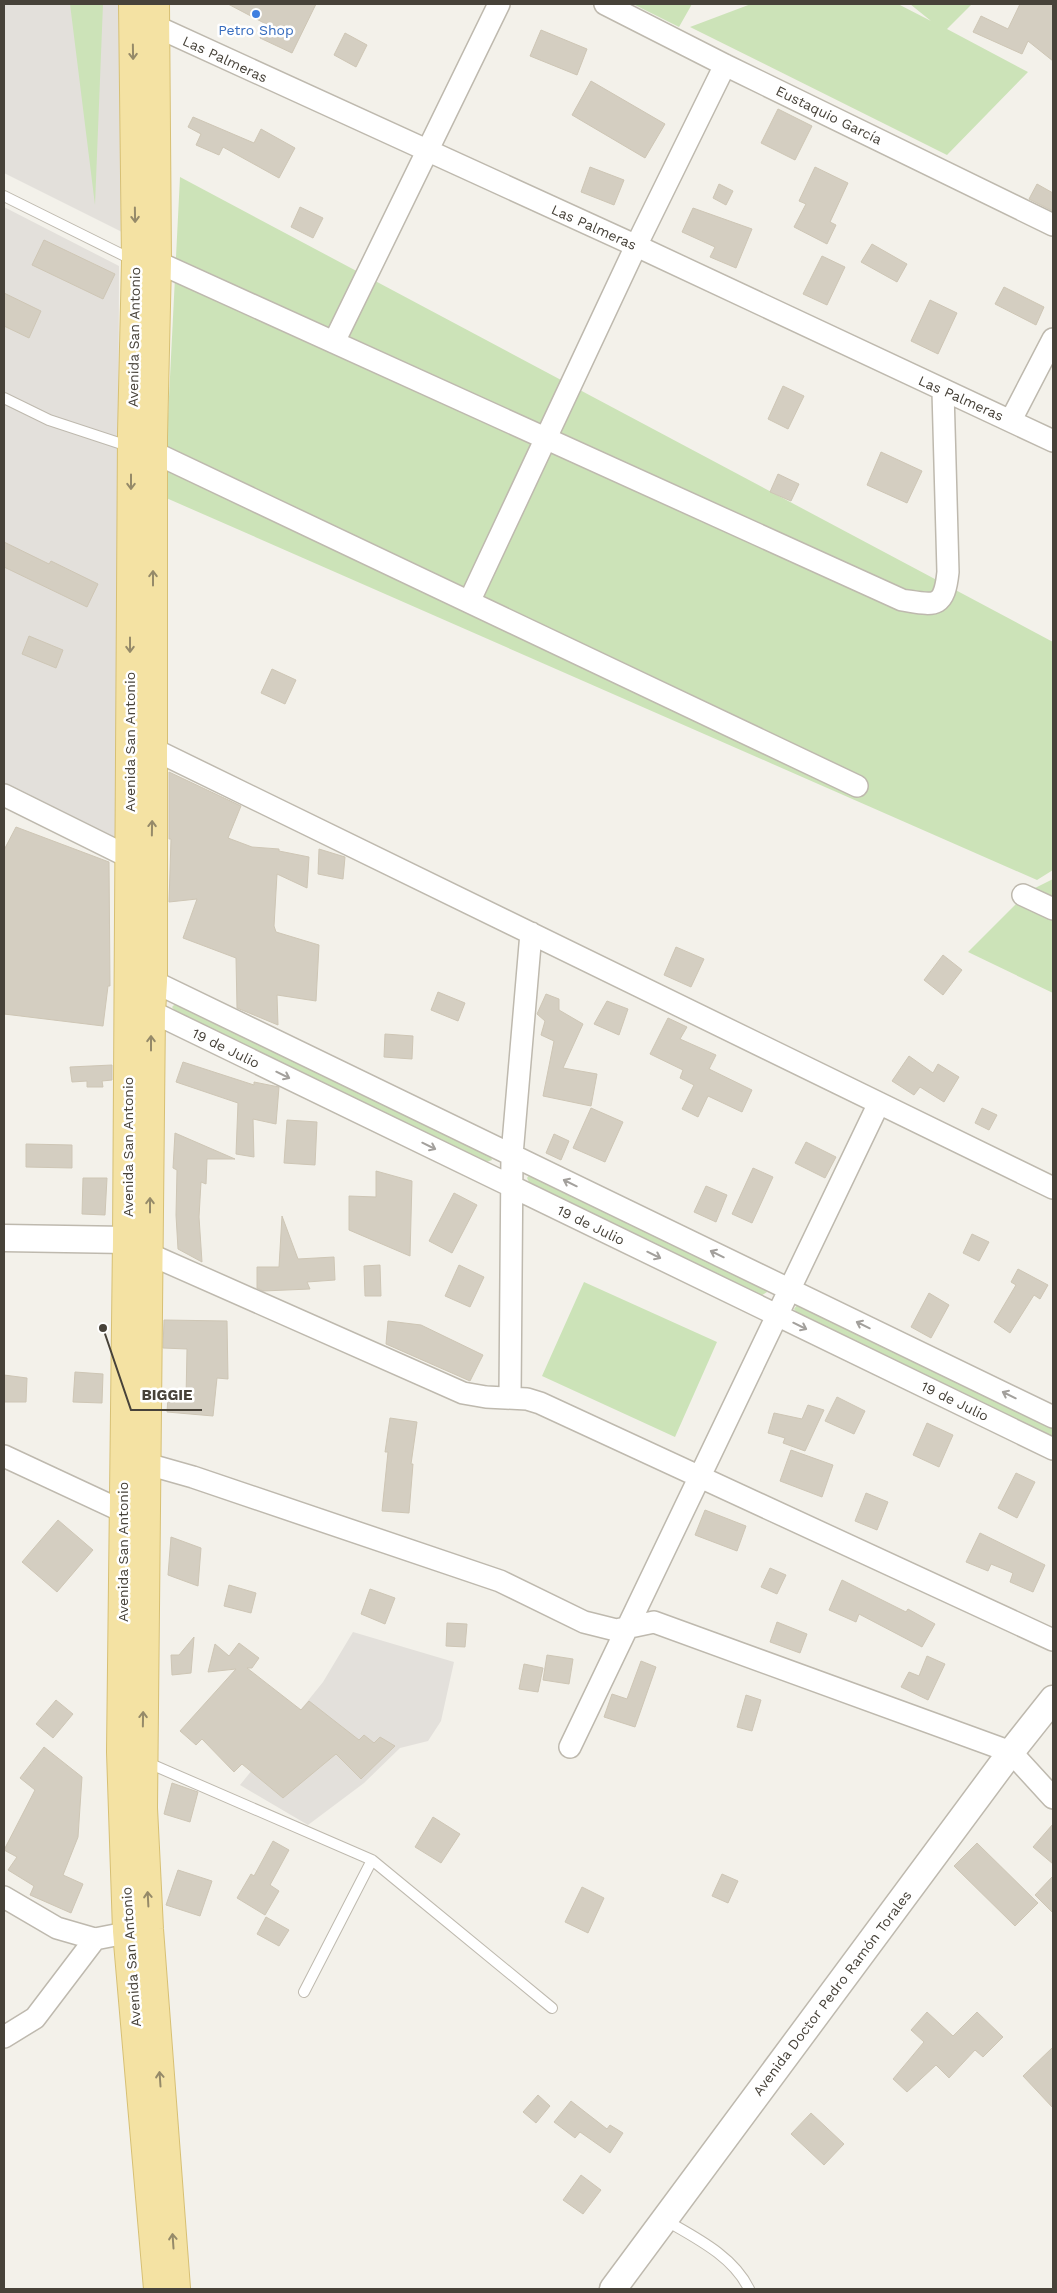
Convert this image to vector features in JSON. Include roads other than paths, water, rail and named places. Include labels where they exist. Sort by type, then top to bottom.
[{"type":"main road","name":"Avenida San Antonio","points":[[140,1006],[153,981],[140,863],[142,449],[146,262],[144,12]]},
{"type":"main road","name":"Avenida San Antonio","points":[[142,449],[153,749],[129,970],[140,1006],[138,1247],[134,1517],[121,1752],[176,2289]]},
{"type":"main road","name":"Avenida San Antonio","points":[[134,1517],[142,1760],[138,1930],[158,2289]]},
{"type":"street","points":[[334,342],[499,4]]},
{"type":"street","name":"Eustaquio García","points":[[605,4],[725,65],[1053,225]]},
{"type":"street","name":"Las Palmeras","points":[[144,12],[428,151],[636,246],[943,391],[1012,420],[1053,441]]},
{"type":"street","points":[[469,602],[636,246],[725,65]]},
{"type":"street","points":[[146,262],[334,342],[902,600],[932,604],[940,600],[946,591],[948,572],[943,391]]},
{"type":"street","points":[[1012,420],[1053,339]]},
{"type":"street","points":[[142,449],[857,786]]},
{"type":"street","points":[[153,749],[1053,1188]]},
{"type":"street","points":[[4,796],[140,863]]},
{"type":"street","points":[[1023,895],[1053,909]]},
{"type":"street","points":[[510,1398],[512,1155],[531,933]]},
{"type":"street","name":"19 de Julio","points":[[129,970],[1053,1417]]},
{"type":"street","name":"19 de Julio","points":[[140,1006],[1053,1449]]},
{"type":"street","points":[[570,1748],[700,1478],[776,1314],[879,1103]]},
{"type":"street","points":[[4,1238],[138,1247],[463,1393],[527,1399],[568,1415],[700,1478],[1053,1640]]},
{"type":"street","points":[[4,1456],[134,1517]]},
{"type":"street","points":[[135,1460],[500,1581],[584,1622],[616,1630],[654,1622],[1010,1752],[1053,1798]]},
{"type":"street","name":"Avenida Doctor Pedro Ramón Torales","points":[[613,2289],[1010,1752],[1053,1699]]},
{"type":"street","points":[[4,1897],[57,1928],[96,1938],[138,1930]]},
{"type":"street","points":[[4,2037],[35,2018],[96,1938]]},
{"type":"lane","points":[[4,196],[146,262]]},
{"type":"lane","points":[[4,398],[49,420],[142,449]]},
{"type":"lane","points":[[142,1760],[372,1860],[552,2008]]},
{"type":"lane","points":[[304,1992],[372,1860]]},
{"type":"lane","points":[[664,2219],[699,2239],[737,2269],[749,2289]]},
{"type":"place","name":"Petro Shop","points":[[256,14]]},
{"type":"place","name":"BIGGIE","points":[[103,1328]]}]
